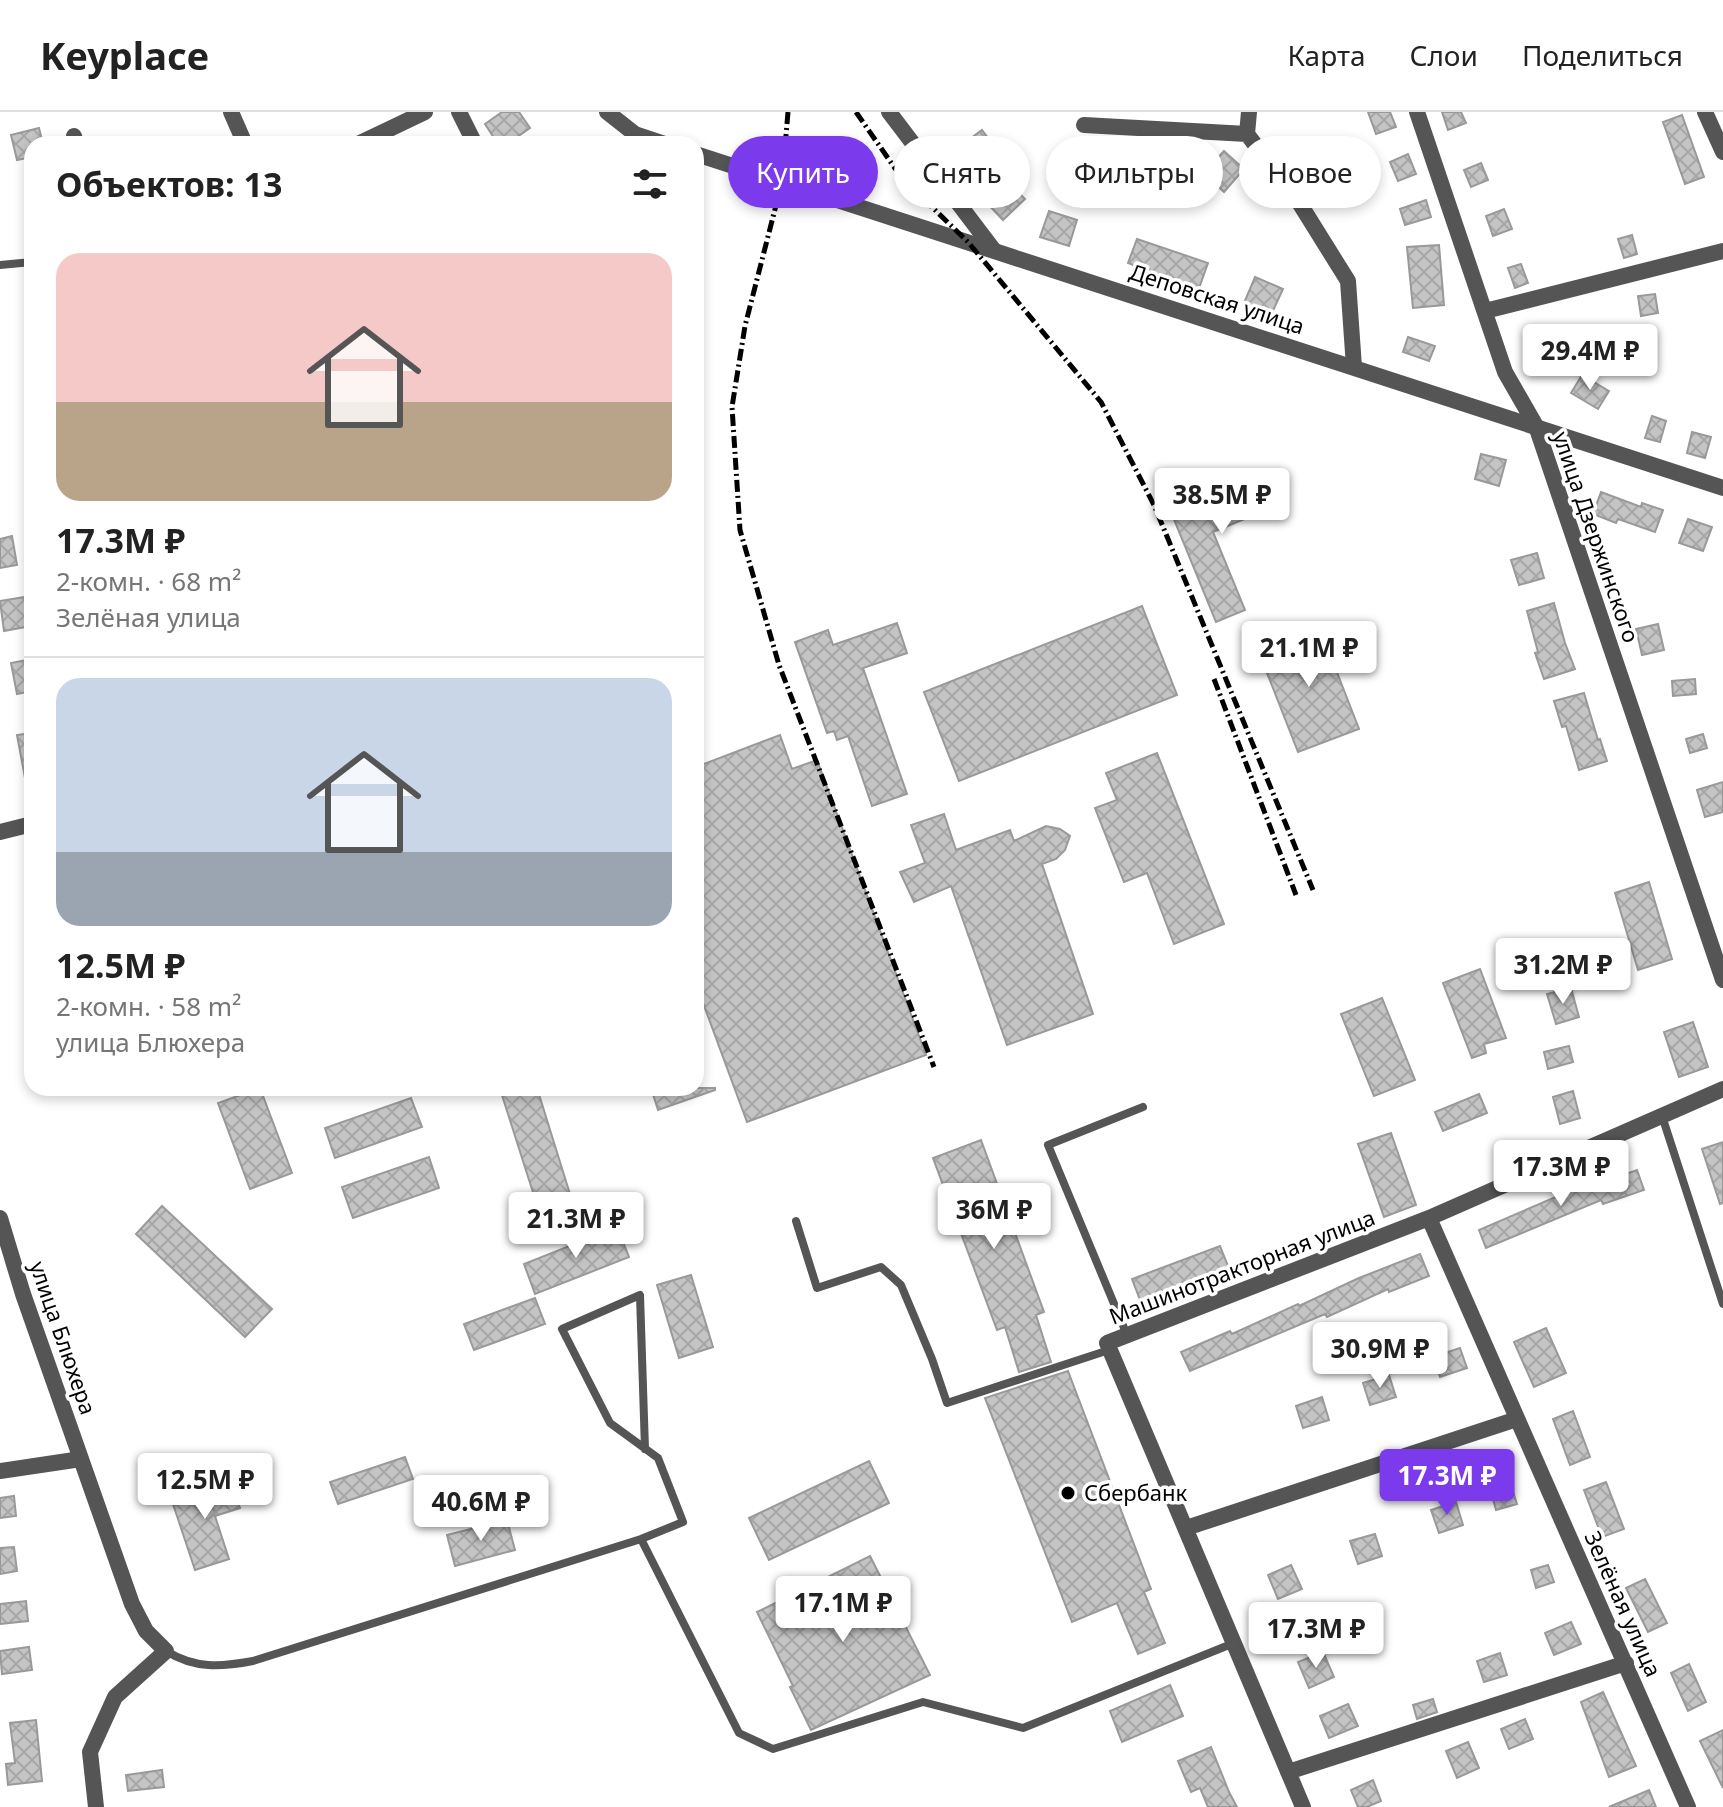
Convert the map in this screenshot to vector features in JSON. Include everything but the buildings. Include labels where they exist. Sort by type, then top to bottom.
[{"type":"street","points":[[231,112],[242,136]]},
{"type":"street","points":[[375,136],[425,112]]},
{"type":"street","points":[[459,112],[471,136]]},
{"type":"street","points":[[607,112],[641,136]]},
{"type":"street","points":[[889,112],[993,249]]},
{"type":"street","points":[[1249,112],[1247,134],[1300,204],[1348,281],[1354,367]]},
{"type":"street","name":"улица Дзержинского","points":[[1417,112],[1505,372],[1536,426],[1723,980]]},
{"type":"street","points":[[1705,112],[1723,152]]},
{"type":"street","points":[[1084,125],[1247,134]]},
{"type":"street","name":"Деповская улица","points":[[704,157],[1723,488]]},
{"type":"street","points":[[1485,311],[1723,251]]},
{"type":"street","points":[[0,832],[24,826]]},
{"type":"street","name":"Машинотракторная улица","points":[[1303,1807],[1107,1343],[1429,1218],[1723,1089]]},
{"type":"street","name":"улица Блюхера","points":[[0,1218],[23,1294],[132,1604],[146,1631],[166,1651]]},
{"type":"street","name":"Зелёная улица","points":[[1429,1218],[1688,1807]]},
{"type":"street","points":[[1186,1528],[1517,1419]]},
{"type":"street","points":[[0,1471],[81,1459]]},
{"type":"street","points":[[96,1807],[90,1752],[115,1697],[166,1651]]},
{"type":"street","points":[[1288,1772],[1626,1663]]},
{"type":"lane","points":[[0,265],[24,263]]},
{"type":"lane","points":[[1127,1335],[1048,1145],[1143,1107]]},
{"type":"lane","points":[[1662,1116],[1723,1304]]},
{"type":"lane","points":[[796,1221],[817,1288],[881,1267],[901,1285],[947,1403],[1109,1350]]},
{"type":"lane","points":[[166,1651],[198,1665],[222,1667],[253,1661],[641,1539],[683,1522],[658,1458],[645,1449],[610,1423],[562,1329],[640,1295],[645,1449]]},
{"type":"lane","points":[[641,1539],[739,1733],[773,1749],[923,1702],[1023,1728],[1234,1643]]},
{"type":"railway","points":[[788,112],[782,182],[745,326],[732,407],[740,530],[779,665],[934,1067]]},
{"type":"railway","points":[[856,112],[901,177],[968,242],[1101,402],[1154,505],[1313,890]]},
{"type":"railway","points":[[1214,679],[1296,895]]},
{"type":"place","name":"Сбербанк","points":[[1068,1493]]}]
